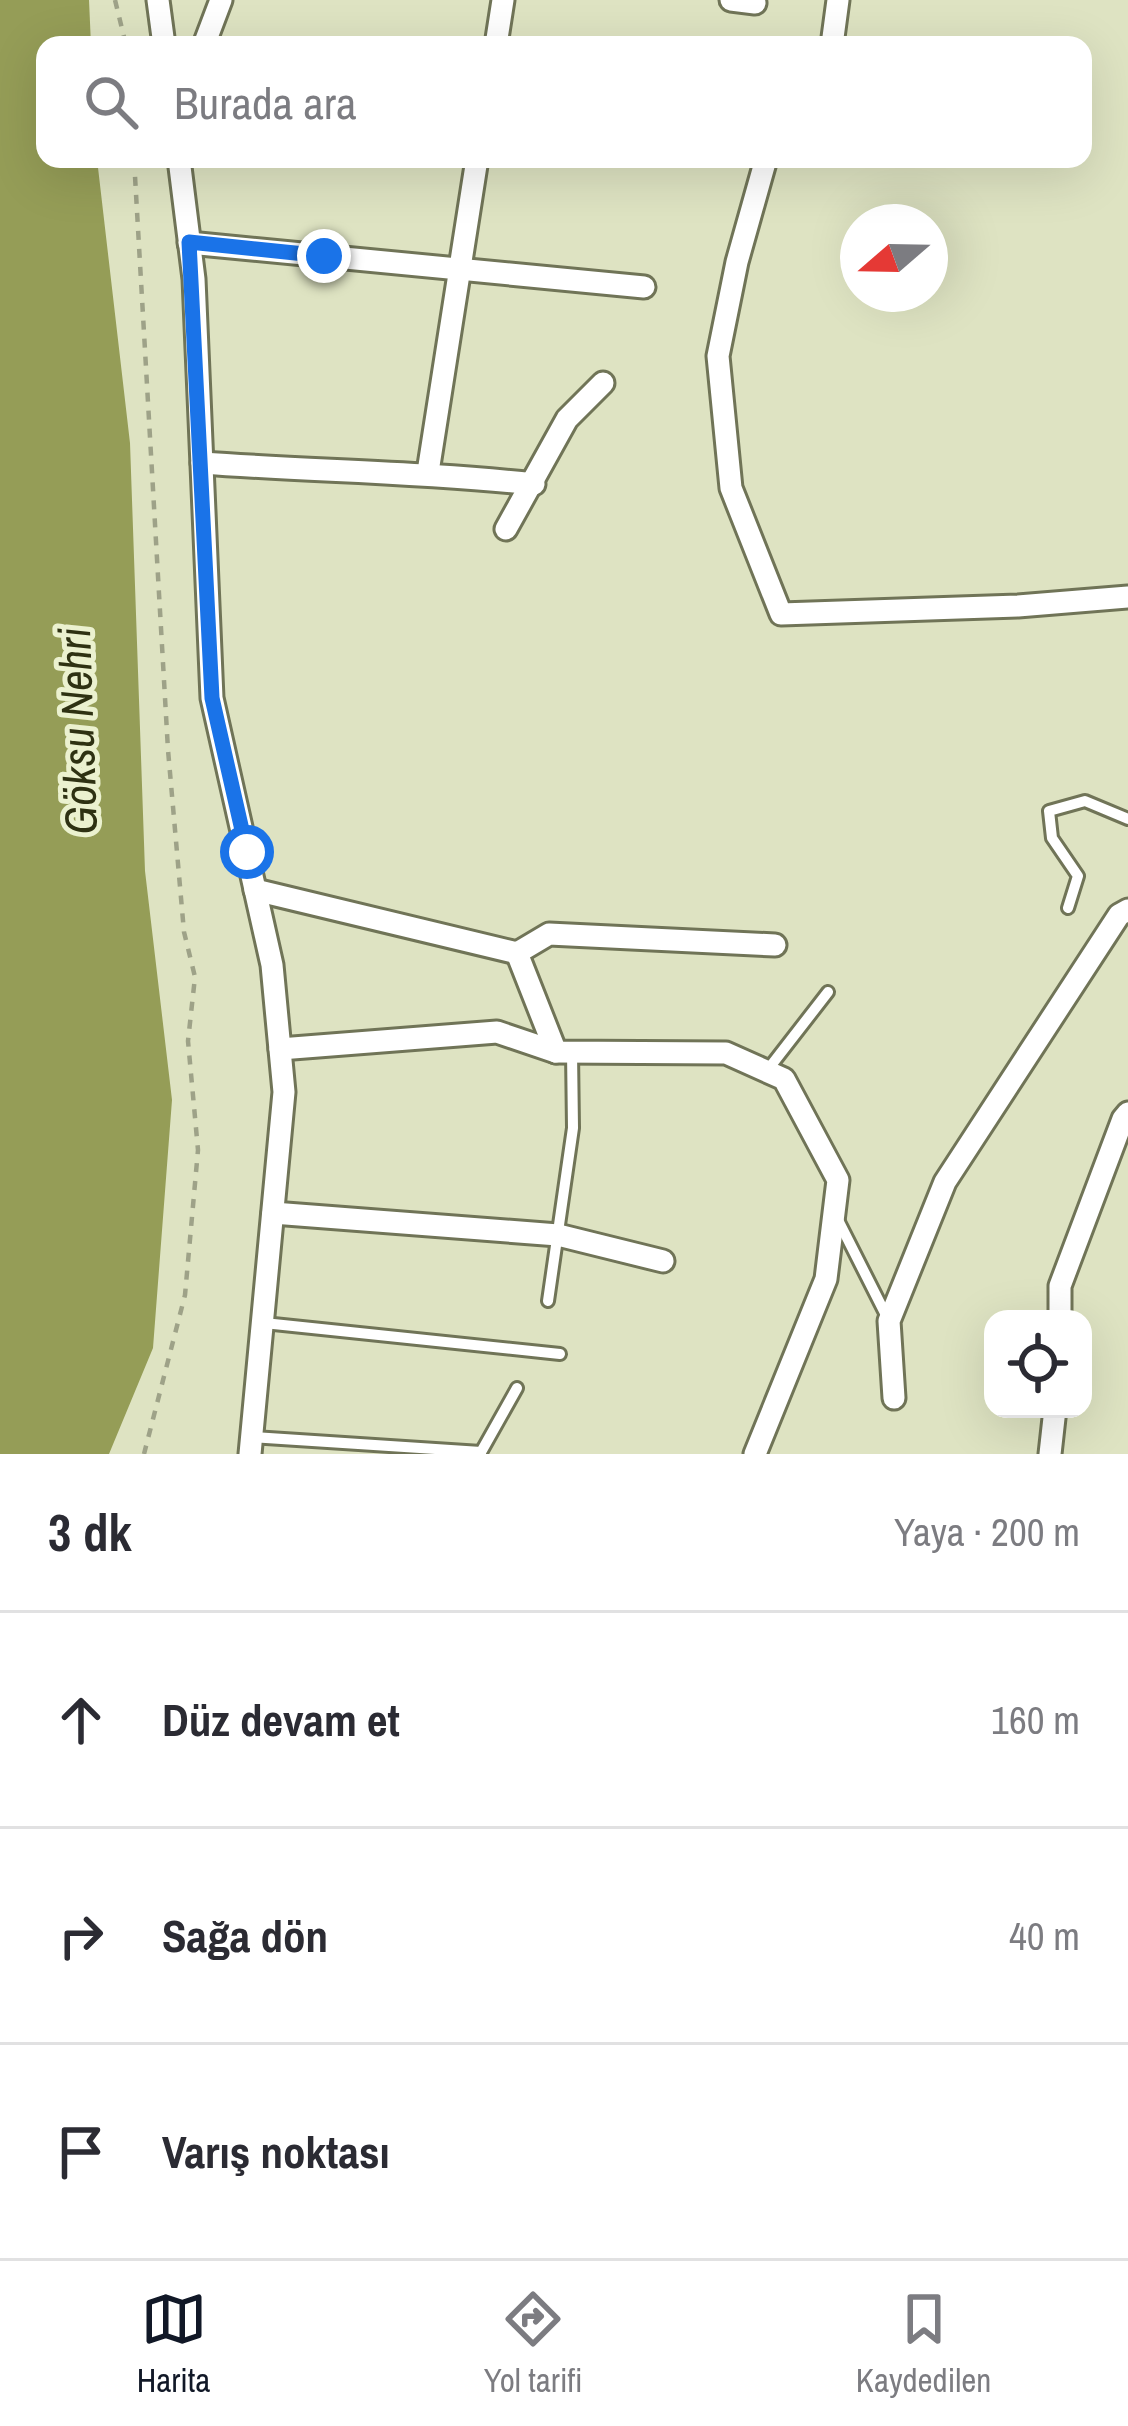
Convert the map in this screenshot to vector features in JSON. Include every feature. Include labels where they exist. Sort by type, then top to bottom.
[{"type":"street","points":[[158,0],[163,36]]},
{"type":"street","points":[[207,36],[221,0]]},
{"type":"street","points":[[497,36],[503,0]]},
{"type":"street","points":[[731,0],[755,3]]},
{"type":"street","points":[[833,36],[838,0]]},
{"type":"street","points":[[179,168],[189,242],[212,698],[272,965],[284,1092],[251,1445]]},
{"type":"street","points":[[428,472],[476,168]]},
{"type":"street","points":[[763,168],[737,262],[718,356],[731,488],[781,614],[1018,606],[1128,597]]},
{"type":"street","points":[[189,242],[644,287]]},
{"type":"street","points":[[506,529],[567,419],[603,383]]},
{"type":"street","points":[[202,463],[340,473],[428,472],[534,484]]},
{"type":"street","points":[[255,890],[517,953],[549,934],[775,945]]},
{"type":"street","points":[[894,1398],[889,1321],[945,1182],[1119,915],[1128,910]]},
{"type":"street","points":[[517,953],[564,1052]]},
{"type":"street","points":[[280,1049],[497,1032],[564,1052],[726,1054],[784,1079],[838,1180],[826,1279],[755,1454]]},
{"type":"street","points":[[1060,1310],[1060,1286],[1128,1113]]},
{"type":"street","points":[[273,1213],[557,1235],[663,1261]]},
{"type":"street","points":[[1050,1454],[1054,1418]]},
{"type":"lane","points":[[1068,908],[1078,876],[1052,838],[1049,811],[1085,801],[1128,819]]},
{"type":"lane","points":[[766,1072],[828,992]]},
{"type":"lane","points":[[548,1301],[573,1128],[564,1052]]},
{"type":"lane","points":[[834,1212],[889,1321]]},
{"type":"lane","points":[[264,1323],[560,1354]]},
{"type":"lane","points":[[251,1445],[480,1453],[517,1388]]},
{"type":"path","points":[[116,0],[124,36]]},
{"type":"path","points":[[135,168],[168,750],[184,932],[195,977],[188,1041],[198,1150],[185,1295],[144,1454]]},
{"type":"water","name":"Göksu Nehri","points":[[0,0],[89,0],[91,36],[36,36],[36,168],[98,168],[130,443],[145,871],[172,1100],[153,1348],[109,1454],[0,1454]]},
{"type":"route","points":[[247,852],[212,698],[189,242],[324,256]]}]
